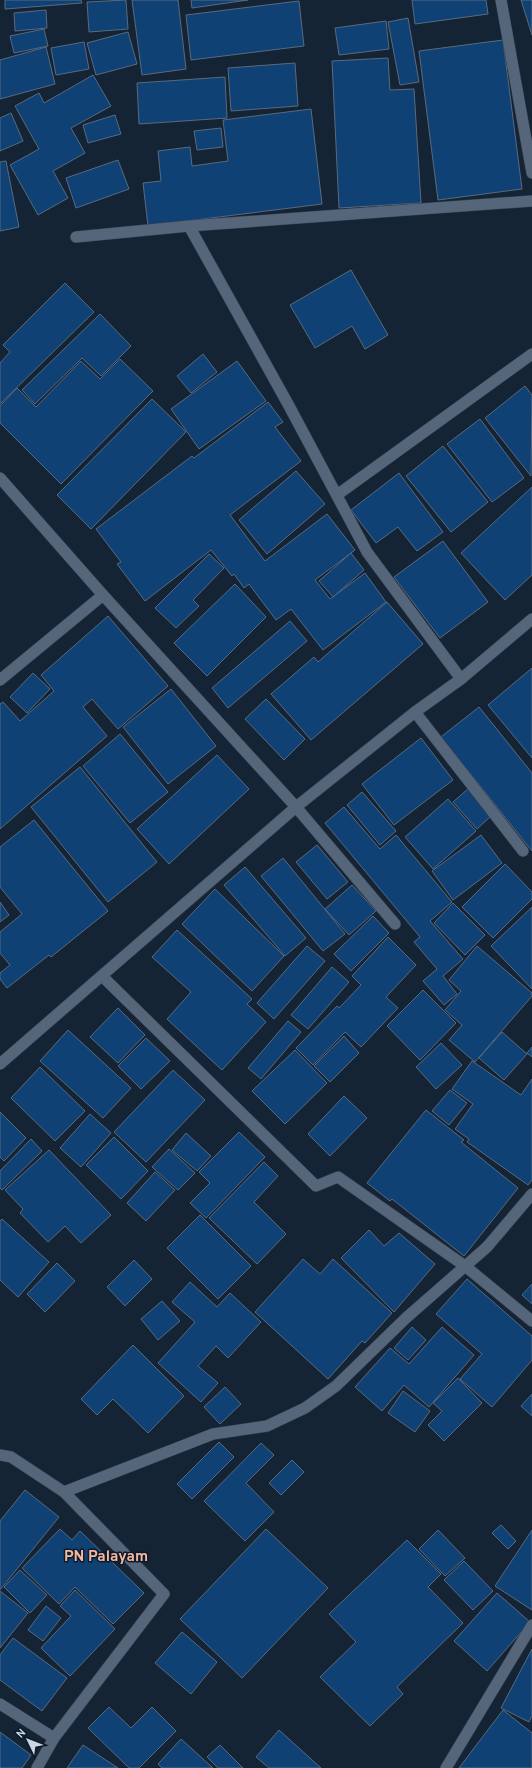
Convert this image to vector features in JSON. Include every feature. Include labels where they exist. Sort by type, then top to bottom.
[{"type":"street","points":[[501,0],[532,173]]},
{"type":"street","points":[[76,237],[189,226],[532,200]]},
{"type":"street","points":[[189,226],[367,552],[461,679]]},
{"type":"street","points":[[337,495],[532,354]]},
{"type":"street","points":[[0,478],[103,595],[296,808],[395,924]]},
{"type":"street","points":[[0,680],[103,595]]},
{"type":"street","points":[[0,1064],[296,808],[415,712],[461,679],[532,619]]},
{"type":"street","points":[[415,712],[523,851]]},
{"type":"street","points":[[102,976],[316,1186],[338,1177],[465,1266],[532,1320]]},
{"type":"street","points":[[64,1492],[213,1434],[267,1426],[305,1408],[336,1386],[406,1318],[487,1247],[532,1194]]},
{"type":"street","points":[[0,1455],[11,1457],[64,1492],[164,1594],[54,1738],[37,1768]]},
{"type":"street","points":[[446,1768],[532,1625]]},
{"type":"street","points":[[0,1704],[54,1738]]},
{"type":"building","points":[[5,0],[81,0],[82,3],[5,9]]},
{"type":"building","points":[[126,0],[128,29],[89,32],[87,2]]},
{"type":"building","points":[[132,0],[178,0],[186,69],[142,75]]},
{"type":"building","points":[[191,0],[248,0],[192,8]]},
{"type":"building","points":[[412,0],[486,0],[488,14],[415,24]]},
{"type":"building","points":[[521,0],[532,0],[532,35]]},
{"type":"building","points":[[299,1],[304,46],[191,60],[186,15]]},
{"type":"building","points":[[46,10],[47,28],[15,31],[14,13]]},
{"type":"building","points":[[408,18],[419,82],[400,85],[388,22]]},
{"type":"building","points":[[386,21],[389,49],[339,55],[335,28]]},
{"type":"building","points":[[44,29],[48,46],[14,53],[10,36]]},
{"type":"building","points":[[128,32],[137,64],[96,75],[87,43]]},
{"type":"building","points":[[503,40],[522,189],[438,200],[419,51]]},
{"type":"building","points":[[84,42],[89,69],[56,75],[51,48]]},
{"type":"building","points":[[46,47],[55,84],[0,99],[0,60]]},
{"type":"building","points":[[388,58],[390,90],[414,89],[421,203],[339,208],[332,61]]},
{"type":"building","points":[[295,63],[298,106],[231,111],[228,68]]},
{"type":"building","points":[[93,75],[111,106],[71,128],[85,153],[53,171],[68,198],[38,215],[10,165],[39,149],[15,106],[39,93],[44,103]]},
{"type":"building","points":[[225,77],[227,118],[139,124],[137,83]]},
{"type":"building","points":[[311,109],[322,204],[148,226],[143,183],[161,181],[158,151],[190,147],[192,166],[228,161],[223,120]]},
{"type":"building","points":[[11,113],[23,141],[0,151],[0,118]]},
{"type":"building","points":[[115,115],[121,134],[88,143],[83,125]]},
{"type":"building","points":[[221,128],[223,147],[197,150],[194,131]]},
{"type":"building","points":[[118,160],[129,189],[76,208],[66,178]]},
{"type":"building","points":[[6,161],[19,227],[0,231],[0,162]]},
{"type":"building","points":[[351,270],[388,335],[365,349],[352,326],[315,348],[290,305]]},
{"type":"building","points":[[65,283],[94,312],[0,404],[0,363],[10,352],[3,345]]},
{"type":"building","points":[[100,314],[131,346],[101,376],[82,358],[35,404],[22,390]]},
{"type":"building","points":[[203,354],[217,372],[191,393],[177,376]]},
{"type":"building","points":[[120,359],[153,391],[61,484],[0,423],[0,406],[17,388],[36,407],[81,361],[100,379]]},
{"type":"building","points":[[237,361],[266,401],[199,449],[171,409]]},
{"type":"building","points":[[525,386],[532,395],[531,476],[485,418]]},
{"type":"building","points":[[152,399],[186,432],[91,529],[57,495]]},
{"type":"building","points":[[268,402],[283,422],[275,427],[301,461],[230,515],[265,561],[327,514],[355,550],[315,580],[330,599],[365,573],[386,602],[323,650],[291,609],[276,620],[249,584],[244,588],[234,574],[232,576],[211,550],[145,601],[117,564],[121,562],[96,529],[192,456],[194,458]]},
{"type":"building","points":[[480,419],[524,478],[492,502],[447,444]]},
{"type":"building","points":[[443,446],[488,502],[451,532],[406,476]]},
{"type":"building","points":[[296,471],[325,504],[267,554],[239,520]]},
{"type":"building","points":[[399,473],[443,532],[417,551],[398,527],[376,543],[351,510]]},
{"type":"building","points":[[532,487],[532,575],[505,600],[461,553]]},
{"type":"building","points":[[443,541],[488,602],[440,638],[394,577]]},
{"type":"building","points":[[351,553],[364,570],[333,597],[319,581]]},
{"type":"building","points":[[209,554],[224,568],[193,600],[199,606],[176,628],[155,608]]},
{"type":"building","points":[[235,584],[266,617],[207,676],[174,643]]},
{"type":"building","points":[[387,602],[423,644],[311,740],[271,694],[314,657],[318,662]]},
{"type":"building","points":[[108,616],[168,686],[118,729],[92,699],[83,707],[107,736],[0,829],[0,704],[3,702],[20,721],[54,691],[41,675]]},
{"type":"building","points":[[290,621],[307,641],[228,708],[212,688]]},
{"type":"building","points":[[532,668],[532,758],[488,705]]},
{"type":"building","points":[[33,673],[50,689],[27,713],[10,697]]},
{"type":"building","points":[[171,689],[216,746],[168,784],[123,727]]},
{"type":"building","points":[[266,699],[305,739],[284,760],[245,719]]},
{"type":"building","points":[[479,707],[532,773],[532,851],[441,737]]},
{"type":"building","points":[[120,734],[168,792],[130,823],[83,766]]},
{"type":"building","points":[[421,738],[453,780],[394,825],[362,784]]},
{"type":"building","points":[[217,755],[249,789],[169,864],[137,829]]},
{"type":"building","points":[[80,767],[157,862],[108,902],[31,807]]},
{"type":"building","points":[[469,788],[492,815],[477,829],[453,802]]},
{"type":"building","points":[[362,792],[396,831],[380,845],[347,805]]},
{"type":"building","points":[[448,799],[476,831],[433,869],[405,837]]},
{"type":"building","points":[[344,807],[380,849],[396,835],[452,902],[430,921],[463,959],[443,976],[457,994],[444,1005],[423,981],[437,969],[414,942],[420,937],[325,823]]},
{"type":"building","points":[[34,820],[108,911],[51,957],[49,955],[7,988],[0,979],[0,973],[10,965],[0,953],[0,932],[22,914],[0,887],[0,847]]},
{"type":"building","points":[[481,835],[502,863],[453,900],[432,871]]},
{"type":"building","points":[[317,845],[348,882],[327,899],[296,862]]},
{"type":"building","points":[[283,858],[345,934],[323,951],[261,876]]},
{"type":"building","points":[[505,864],[532,892],[532,899],[493,938],[462,907]]},
{"type":"building","points":[[245,867],[306,938],[285,956],[224,885]]},
{"type":"building","points":[[352,885],[376,911],[349,935],[325,909]]},
{"type":"building","points":[[215,889],[284,956],[252,991],[182,924]]},
{"type":"building","points":[[0,902],[9,915],[0,922]]},
{"type":"building","points":[[453,903],[485,935],[465,955],[434,923]]},
{"type":"building","points":[[532,907],[532,989],[491,946]]},
{"type":"building","points":[[373,916],[389,933],[351,971],[334,954]]},
{"type":"building","points":[[177,930],[252,999],[247,1004],[266,1022],[222,1070],[167,1019],[191,992],[152,957]]},
{"type":"building","points":[[388,937],[416,965],[386,997],[398,1008],[361,1047],[345,1032],[313,1065],[296,1048],[337,1006],[339,1008],[361,985],[352,976]]},
{"type":"building","points":[[307,946],[325,961],[274,1019],[257,1003]]},
{"type":"building","points":[[477,946],[532,993],[532,996],[475,1062],[449,1040],[462,1025],[445,1010],[461,991],[449,980]]},
{"type":"building","points":[[332,967],[349,982],[308,1029],[291,1015]]},
{"type":"building","points":[[423,990],[456,1023],[420,1060],[387,1026]]},
{"type":"building","points":[[118,1008],[145,1035],[118,1063],[90,1037]]},
{"type":"building","points":[[288,1021],[301,1032],[261,1079],[248,1068]]},
{"type":"building","points":[[68,1030],[131,1088],[103,1118],[40,1061]]},
{"type":"building","points":[[502,1032],[527,1054],[504,1080],[479,1058]]},
{"type":"building","points":[[344,1036],[359,1053],[330,1082],[314,1066]]},
{"type":"building","points":[[146,1038],[170,1061],[141,1089],[118,1066]]},
{"type":"building","points":[[441,1043],[462,1065],[436,1089],[416,1067]]},
{"type":"building","points":[[532,1047],[532,1057],[527,1053]]},
{"type":"building","points":[[295,1050],[327,1083],[285,1124],[252,1091]]},
{"type":"building","points":[[472,1061],[521,1095],[532,1079],[532,1180],[528,1185],[467,1142],[469,1139],[455,1129],[473,1104],[452,1089]]},
{"type":"building","points":[[40,1067],[85,1111],[55,1141],[11,1098]]},
{"type":"building","points":[[173,1070],[205,1100],[146,1162],[114,1132]]},
{"type":"building","points":[[450,1090],[467,1103],[449,1125],[432,1111]]},
{"type":"building","points":[[344,1096],[367,1118],[330,1156],[308,1134]]},
{"type":"building","points":[[426,1110],[464,1140],[461,1142],[518,1188],[464,1256],[392,1199],[390,1201],[367,1183]]},
{"type":"building","points":[[0,1112],[26,1138],[4,1161],[0,1157]]},
{"type":"building","points":[[90,1114],[111,1133],[81,1167],[60,1148]]},
{"type":"building","points":[[239,1132],[265,1157],[206,1218],[190,1203],[210,1183],[199,1172]]},
{"type":"building","points":[[186,1133],[211,1156],[197,1171],[172,1150]]},
{"type":"building","points":[[114,1137],[148,1171],[121,1199],[86,1165]]},
{"type":"building","points":[[31,1139],[42,1151],[2,1190],[0,1188],[0,1171]]},
{"type":"building","points":[[169,1149],[195,1173],[178,1190],[152,1167]]},
{"type":"building","points":[[49,1150],[111,1215],[81,1243],[65,1226],[48,1242],[20,1213],[23,1209],[5,1190]]},
{"type":"building","points":[[264,1162],[278,1176],[254,1202],[286,1234],[257,1264],[209,1218]]},
{"type":"building","points":[[155,1172],[175,1190],[146,1221],[127,1203]]},
{"type":"building","points":[[200,1215],[251,1266],[218,1299],[167,1248]]},
{"type":"building","points":[[2,1219],[49,1262],[18,1297],[0,1280],[0,1221]]},
{"type":"building","points":[[369,1230],[384,1246],[399,1233],[435,1264],[394,1312],[341,1258]]},
{"type":"building","points":[[303,1259],[320,1274],[333,1259],[392,1313],[365,1343],[362,1341],[328,1379],[255,1312]]},
{"type":"building","points":[[134,1260],[152,1279],[125,1306],[107,1287]]},
{"type":"building","points":[[57,1263],[75,1281],[45,1312],[27,1294]]},
{"type":"building","points":[[467,1279],[532,1336],[532,1360],[492,1407],[460,1379],[482,1354],[436,1314]]},
{"type":"building","points":[[190,1282],[217,1307],[230,1293],[261,1322],[228,1358],[216,1346],[198,1366],[218,1383],[201,1402],[158,1363],[195,1322],[172,1302]]},
{"type":"building","points":[[532,1284],[532,1304],[522,1295]]},
{"type":"building","points":[[162,1301],[180,1321],[158,1340],[141,1319]]},
{"type":"building","points":[[412,1327],[426,1340],[408,1360],[394,1348]]},
{"type":"building","points":[[442,1327],[474,1355],[429,1407],[404,1385],[382,1411],[355,1387],[390,1348],[409,1364]]},
{"type":"building","points":[[133,1345],[184,1396],[148,1433],[113,1399],[97,1415],[81,1399]]},
{"type":"building","points":[[458,1378],[482,1403],[444,1441],[428,1425],[442,1411],[433,1403]]},
{"type":"building","points":[[225,1387],[241,1404],[220,1424],[204,1407]]},
{"type":"building","points":[[403,1391],[430,1411],[415,1432],[388,1413]]},
{"type":"building","points":[[532,1394],[532,1416],[521,1406]]},
{"type":"building","points":[[219,1442],[234,1457],[192,1499],[177,1484]]},
{"type":"building","points":[[261,1443],[274,1455],[246,1483],[274,1512],[245,1541],[204,1501]]},
{"type":"building","points":[[292,1460],[304,1472],[281,1495],[269,1483]]},
{"type":"building","points":[[25,1490],[59,1517],[0,1590],[0,1521]]},
{"type":"building","points":[[501,1525],[516,1541],[508,1549],[492,1533]]},
{"type":"building","points":[[60,1529],[72,1540],[80,1531],[144,1593],[113,1624],[75,1587],[59,1604],[22,1568]]},
{"type":"building","points":[[266,1529],[328,1588],[242,1678],[180,1619]]},
{"type":"building","points":[[438,1530],[465,1558],[445,1576],[419,1549]]},
{"type":"building","points":[[532,1530],[532,1610],[495,1586]]},
{"type":"building","points":[[407,1540],[441,1574],[428,1587],[463,1623],[397,1687],[403,1694],[370,1726],[320,1677],[356,1642],[329,1614]]},
{"type":"building","points":[[464,1561],[493,1591],[473,1610],[444,1580]]},
{"type":"building","points":[[20,1570],[47,1595],[30,1613],[4,1587]]},
{"type":"building","points":[[75,1590],[115,1629],[70,1676],[41,1648],[71,1616],[60,1606]]},
{"type":"building","points":[[0,1591],[28,1613],[0,1648]]},
{"type":"building","points":[[497,1593],[530,1622],[487,1671],[454,1641]]},
{"type":"building","points":[[46,1606],[61,1618],[43,1641],[28,1630]]},
{"type":"building","points":[[182,1632],[217,1662],[191,1694],[155,1663]]},
{"type":"building","points":[[13,1638],[67,1678],[42,1711],[0,1680],[0,1655]]},
{"type":"building","points":[[532,1649],[532,1716],[529,1722],[501,1708]]},
{"type":"building","points":[[109,1707],[131,1728],[152,1707],[176,1731],[139,1768],[129,1768],[88,1728]]},
{"type":"building","points":[[503,1710],[532,1733],[532,1768],[459,1768]]},
{"type":"building","points":[[279,1730],[321,1768],[269,1768],[256,1757]]},
{"type":"building","points":[[0,1732],[31,1755],[22,1768],[0,1768]]},
{"type":"building","points":[[181,1739],[213,1768],[162,1768],[158,1764]]},
{"type":"building","points":[[83,1745],[118,1768],[67,1768]]},
{"type":"building","points":[[220,1745],[243,1768],[218,1768],[207,1757]]},
{"type":"district","name":"PN Palayam","points":[[106,1557]]}]
